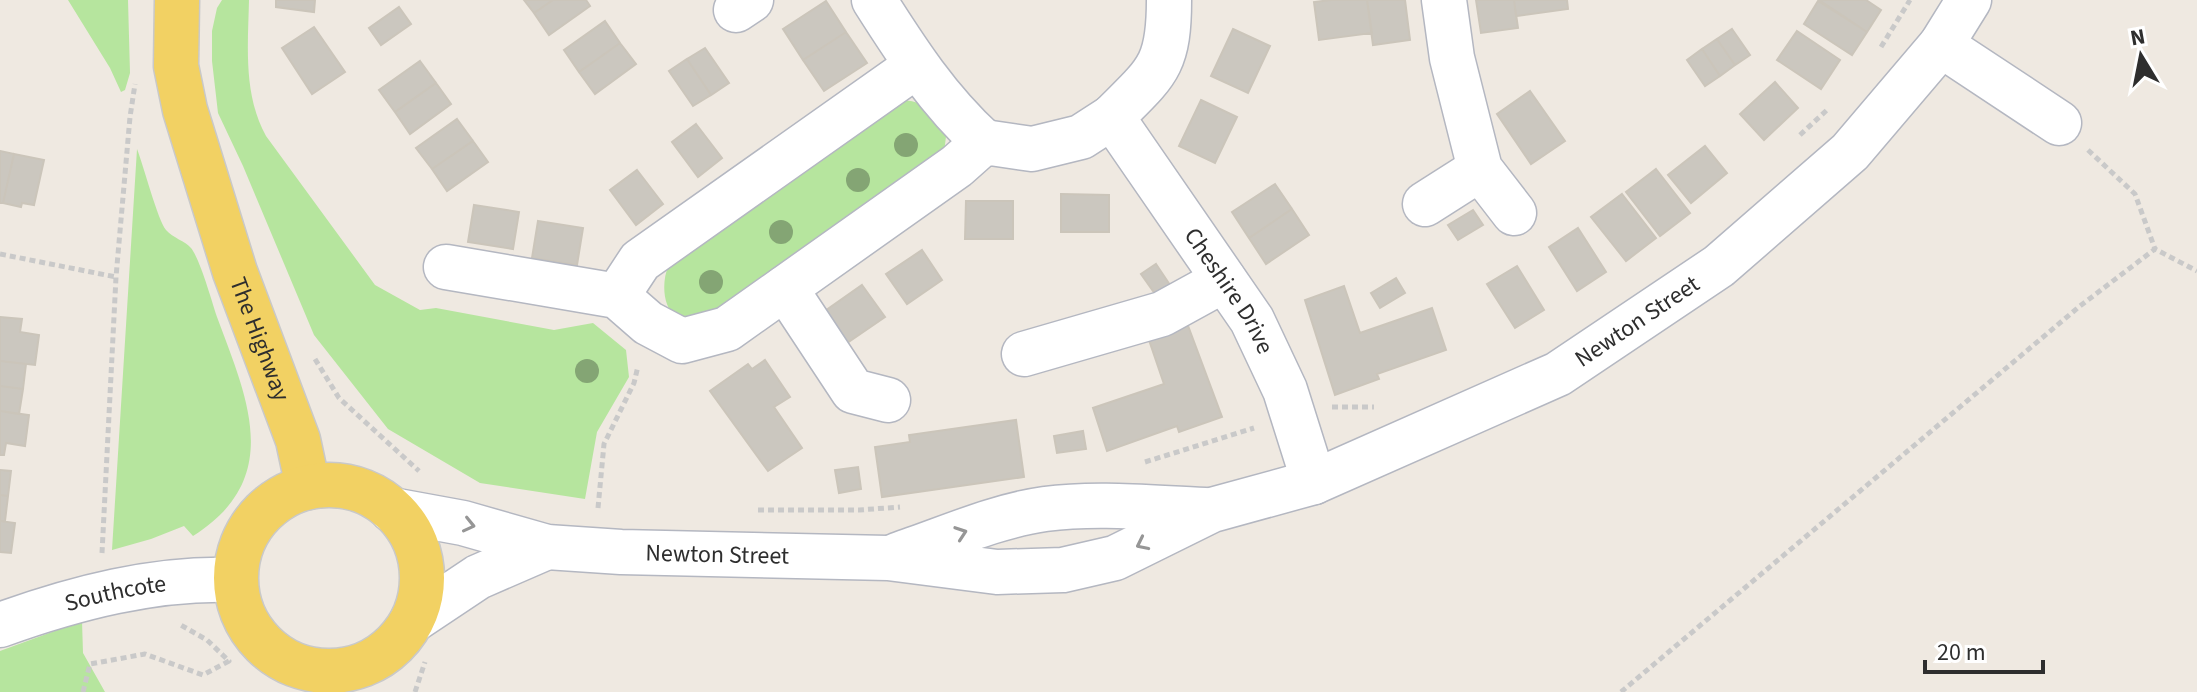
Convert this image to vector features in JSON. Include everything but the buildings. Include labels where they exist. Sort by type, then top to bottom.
[{"type":"main road","name":"The Highway","points":[[177,0],[176,66],[185,110],[235,272],[298,440],[308,487]]},
{"type":"main road","points":[[334,485],[358,489],[382,501],[400,518],[414,539],[420,562],[421,587],[412,621],[394,645],[343,681],[281,658],[257,637],[215,579],[238,555],[248,531],[264,511],[284,496],[308,487],[334,485]]},
{"type":"street","points":[[874,0],[916,66],[954,115],[984,142],[1032,149],[1081,137],[1112,117],[1156,73],[1169,36],[1169,0]]},
{"type":"street","points":[[1444,0],[1452,58],[1480,169],[1514,213]]},
{"type":"street","name":"Newton Street","points":[[547,547],[755,557],[888,558],[997,572],[1063,570],[1115,558],[1212,510],[1314,482],[1558,374],[1719,266],[1850,152],[1941,45],[1969,0]]},
{"type":"street","points":[[1941,45],[2059,123]]},
{"type":"street","points":[[632,310],[640,261],[916,66]]},
{"type":"street","name":"Cheshire Drive","points":[[1112,117],[1252,320],[1285,390],[1314,482]]},
{"type":"street","points":[[446,267],[632,310],[682,341],[727,329],[957,166],[984,142]]},
{"type":"street","points":[[1425,204],[1480,169]]},
{"type":"street","points":[[1024,354],[1162,314],[1224,280]]},
{"type":"street","points":[[785,288],[853,391],[888,400]]},
{"type":"street","name":"Newton Street","points":[[888,558],[996,521],[1044,509],[1212,510]]},
{"type":"street","points":[[392,510],[463,523],[547,547]]},
{"type":"street","points":[[412,621],[478,577],[547,547]]},
{"type":"street","name":"Southcote","points":[[0,625],[58,604],[108,592],[215,579]]},
{"type":"path","points":[[1874,58],[1910,0]]},
{"type":"path","points":[[115,554],[101,558],[116,277],[130,117],[137,74]]},
{"type":"path","points":[[1791,144],[1833,104]]},
{"type":"path","points":[[2059,123],[2135,194],[2155,249],[2197,271]]},
{"type":"path","points":[[1621,692],[2080,306],[2155,249]]},
{"type":"path","points":[[0,254],[116,277]]},
{"type":"path","points":[[598,509],[604,444],[634,383],[632,310]]},
{"type":"path","points":[[309,348],[339,398],[430,481]]},
{"type":"path","points":[[1330,407],[1378,407]]},
{"type":"path","points":[[585,509],[612,509]]},
{"type":"path","points":[[745,510],[859,510]]},
{"type":"path","points":[[83,692],[90,664],[145,654],[203,675],[229,661],[207,640],[179,626],[215,579]]},
{"type":"green space","points":[[68,0],[128,0],[130,73],[125,90],[121,92],[110,68]]},
{"type":"green space","points":[[222,0],[249,0],[250,87],[266,136],[375,285],[420,310],[436,308],[554,330],[593,323],[626,350],[629,377],[597,432],[585,499],[480,483],[388,429],[314,335],[218,113],[212,31]]},
{"type":"green space","points":[[900,100],[922,104],[942,121],[947,128],[944,153],[717,322],[686,320],[672,313],[665,294],[668,267]]},
{"type":"green space","points":[[137,149],[163,225],[191,248],[206,281],[239,377],[251,435],[249,463],[240,489],[222,513],[193,536],[184,526],[112,550]]},
{"type":"green space","points":[[82,621],[83,653],[105,692],[0,692],[0,651]]}]
